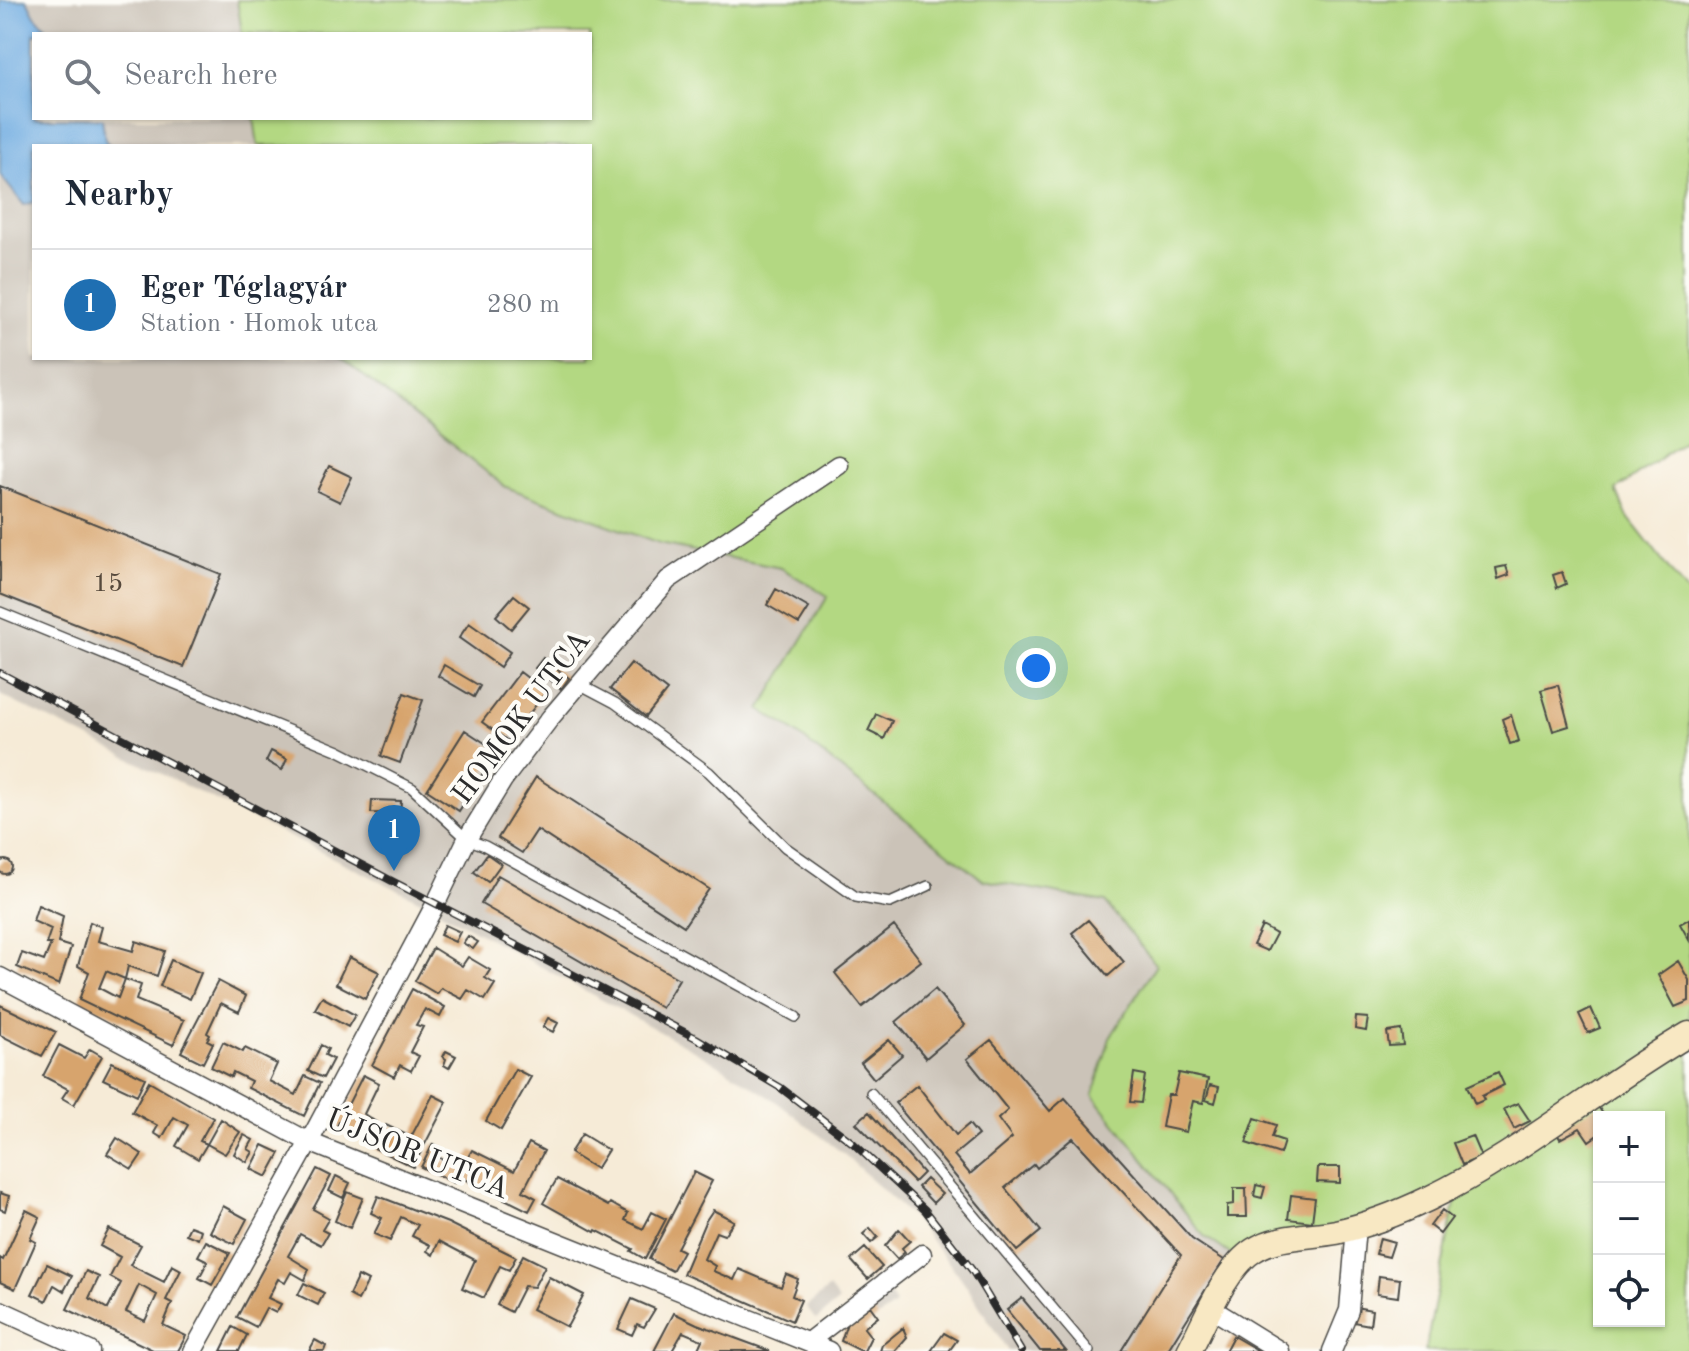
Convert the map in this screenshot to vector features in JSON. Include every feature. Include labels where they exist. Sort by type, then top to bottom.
[{"type":"main road","points":[[1189,1351],[1243,1258],[1257,1248],[1285,1239],[1356,1227],[1426,1200],[1486,1168],[1636,1065],[1689,1034]]},
{"type":"street","name":"HOMOK UTCA","points":[[193,1351],[309,1142],[467,839],[503,780],[579,684],[668,580],[839,465]]},
{"type":"street","name":"ÚJSOR UTCA","points":[[0,977],[309,1142],[829,1351]]},
{"type":"street","points":[[1332,1351],[1349,1310],[1356,1227]]},
{"type":"street","points":[[808,1342],[922,1254]]},
{"type":"street","points":[[1212,1309],[1280,1351]]},
{"type":"street","points":[[0,1310],[90,1351]]},
{"type":"lane","points":[[0,612],[339,751],[412,788],[467,839],[485,846],[796,1017]]},
{"type":"lane","points":[[579,684],[615,703],[709,772],[785,847],[856,897],[890,903],[928,886]]},
{"type":"lane","points":[[871,1093],[1089,1351]]},
{"type":"shaded area","points":[[0,0],[237,0],[242,32],[32,32],[32,120],[254,120],[258,144],[32,144],[32,360],[344,360],[506,487],[659,544],[781,568],[829,597],[761,711],[788,727],[983,880],[1105,902],[1156,964],[1110,1038],[1093,1095],[1204,1236],[1230,1254],[1173,1351],[1008,1351],[964,1282],[913,1218],[845,1155],[774,1100],[708,1058],[423,902],[0,695]]},
{"type":"shaded area","points":[[829,1288],[839,1301],[816,1320],[806,1307]]},
{"type":"shaded area","points":[[888,1291],[896,1304],[878,1317],[870,1306]]},
{"type":"green space","points":[[237,0],[1689,0],[1689,437],[1616,490],[1627,516],[1689,595],[1689,1351],[1425,1351],[1456,1198],[1258,1258],[1245,1270],[1230,1254],[1204,1236],[1093,1095],[1110,1038],[1156,965],[1105,902],[983,880],[788,727],[760,710],[828,596],[781,568],[659,544],[506,487],[344,360],[592,360],[592,144],[258,144],[254,120],[592,120],[592,32],[242,32]]},
{"type":"water","points":[[0,0],[27,0],[35,16],[51,32],[32,32],[32,120],[102,120],[108,144],[32,144],[32,203],[24,205],[0,175]]},
{"type":"building","points":[[329,466],[352,477],[340,502],[317,491]]},
{"type":"building","points":[[0,486],[221,574],[183,667],[0,594]]},
{"type":"building","points":[[1506,566],[1509,575],[1498,579],[1496,568]]},
{"type":"building","points":[[1562,572],[1566,584],[1557,588],[1553,575]]},
{"type":"building","points":[[776,589],[809,608],[799,624],[767,605]]},
{"type":"building","points":[[514,595],[529,607],[511,629],[496,616]]},
{"type":"building","points":[[469,623],[510,652],[500,667],[459,638]]},
{"type":"building","points":[[543,658],[569,678],[561,689],[535,668]]},
{"type":"building","points":[[631,663],[667,691],[646,717],[610,689]]},
{"type":"building","points":[[444,665],[480,686],[474,697],[438,676]]},
{"type":"building","points":[[520,672],[546,692],[508,741],[482,722]]},
{"type":"building","points":[[1558,685],[1569,726],[1553,731],[1541,690]]},
{"type":"building","points":[[404,693],[423,700],[400,763],[381,756]]},
{"type":"building","points":[[876,714],[892,721],[884,739],[868,731]]},
{"type":"building","points":[[1511,715],[1519,741],[1510,744],[1502,719]]},
{"type":"building","points":[[465,730],[497,751],[459,811],[427,790]]},
{"type":"building","points":[[271,751],[287,759],[282,770],[266,761]]},
{"type":"building","points":[[536,777],[709,889],[684,926],[537,830],[522,853],[498,838]]},
{"type":"building","points":[[372,800],[401,801],[400,814],[371,813]]},
{"type":"building","points":[[487,854],[501,864],[488,882],[474,872]]},
{"type":"building","points":[[0,862],[10,862],[10,872],[0,872]]},
{"type":"building","points":[[498,875],[679,979],[662,1008],[481,904]]},
{"type":"building","points":[[38,905],[63,916],[58,943],[71,947],[59,985],[17,967],[22,953],[44,961],[51,944],[46,944],[51,929],[33,921]]},
{"type":"building","points":[[1689,919],[1689,940],[1680,924]]},
{"type":"building","points":[[1088,920],[1124,962],[1108,976],[1072,933]]},
{"type":"building","points":[[90,922],[102,927],[98,941],[133,951],[136,941],[165,951],[157,976],[128,966],[125,979],[141,985],[136,1000],[184,1020],[173,1045],[79,1000],[89,972],[78,966]],"holes":[[[106,971],[125,979],[118,998],[99,988]]]},
{"type":"building","points":[[445,925],[460,932],[455,942],[440,935]]},
{"type":"building","points":[[894,926],[921,961],[862,1007],[835,973]]},
{"type":"building","points":[[1262,926],[1276,934],[1267,951],[1253,945]]},
{"type":"building","points":[[468,936],[478,942],[473,949],[463,943]]},
{"type":"building","points":[[433,948],[462,966],[468,957],[490,970],[485,978],[495,984],[485,1000],[468,990],[462,999],[441,988],[437,994],[415,981]]},
{"type":"building","points":[[349,957],[379,972],[365,999],[336,984]]},
{"type":"building","points":[[171,960],[201,973],[190,999],[160,986]]},
{"type":"building","points":[[1678,961],[1689,980],[1689,1001],[1675,1007],[1658,975]]},
{"type":"building","points":[[218,981],[246,996],[239,1012],[221,1003],[207,1033],[210,1035],[207,1040],[213,1043],[203,1063],[181,1052]]},
{"type":"building","points":[[412,989],[445,1007],[440,1017],[425,1009],[416,1025],[423,1027],[410,1052],[419,1056],[411,1071],[400,1065],[394,1077],[372,1065]]},
{"type":"building","points":[[935,989],[965,1025],[926,1058],[896,1022]]},
{"type":"building","points":[[322,997],[355,1015],[348,1027],[315,1009]]},
{"type":"building","points":[[0,1005],[56,1032],[42,1056],[0,1035]]},
{"type":"building","points":[[1591,1008],[1600,1028],[1588,1033],[1579,1014]]},
{"type":"building","points":[[1356,1017],[1368,1018],[1366,1031],[1355,1029]]},
{"type":"building","points":[[548,1018],[558,1023],[553,1032],[543,1027]]},
{"type":"building","points":[[1401,1030],[1403,1045],[1389,1046],[1387,1032]]},
{"type":"building","points":[[889,1040],[902,1055],[874,1079],[861,1063]]},
{"type":"building","points":[[991,1040],[1050,1111],[1065,1098],[1192,1239],[1224,1260],[1167,1351],[1121,1351],[1181,1255],[1073,1138],[1037,1168],[1034,1164],[1005,1188],[1041,1231],[1017,1251],[895,1103],[917,1085],[956,1135],[969,1124],[978,1135],[954,1155],[970,1174],[1012,1138],[998,1119],[1008,1110],[967,1059]]},
{"type":"building","points":[[223,1042],[243,1052],[245,1048],[277,1064],[269,1081],[296,1095],[305,1076],[320,1083],[304,1116],[248,1088],[251,1081],[233,1072],[231,1077],[211,1067]]},
{"type":"building","points":[[59,1045],[84,1058],[90,1049],[102,1056],[74,1105],[62,1098],[68,1089],[43,1076]]},
{"type":"building","points":[[321,1045],[328,1049],[325,1055],[333,1059],[323,1078],[308,1071]]},
{"type":"building","points":[[446,1051],[456,1056],[449,1068],[444,1065]]},
{"type":"building","points":[[112,1062],[145,1078],[137,1095],[103,1079]]},
{"type":"building","points":[[515,1069],[531,1077],[501,1130],[486,1121]]},
{"type":"building","points":[[1498,1072],[1504,1085],[1482,1096],[1484,1100],[1475,1104],[1467,1086]]},
{"type":"building","points":[[1134,1073],[1145,1075],[1141,1103],[1130,1102]]},
{"type":"building","points":[[1179,1073],[1208,1079],[1203,1103],[1193,1101],[1186,1132],[1162,1127],[1168,1095],[1174,1095]]},
{"type":"building","points":[[363,1075],[379,1083],[364,1114],[376,1122],[367,1141],[337,1126]]},
{"type":"building","points":[[149,1081],[213,1118],[200,1141],[207,1144],[198,1159],[176,1146],[188,1125],[174,1117],[162,1138],[154,1133],[158,1126],[132,1112]]},
{"type":"building","points":[[1210,1085],[1219,1087],[1215,1103],[1206,1100]]},
{"type":"building","points":[[433,1095],[447,1102],[413,1167],[374,1148],[386,1125],[411,1137]]},
{"type":"building","points":[[1518,1103],[1530,1121],[1514,1129],[1504,1109]]},
{"type":"building","points":[[1597,1105],[1601,1111],[1593,1111],[1593,1138],[1589,1141],[1580,1128],[1560,1139],[1555,1130]]},
{"type":"building","points":[[869,1112],[923,1173],[914,1182],[856,1123]]},
{"type":"building","points":[[1255,1118],[1276,1125],[1272,1137],[1284,1141],[1280,1154],[1246,1143]]},
{"type":"building","points":[[221,1119],[240,1132],[225,1154],[207,1144]]},
{"type":"building","points":[[582,1134],[608,1150],[596,1169],[570,1153]]},
{"type":"building","points":[[244,1135],[253,1140],[248,1149],[253,1152],[247,1162],[234,1154]]},
{"type":"building","points":[[1472,1136],[1481,1157],[1462,1165],[1453,1143]]},
{"type":"building","points":[[117,1138],[142,1154],[132,1169],[107,1154]]},
{"type":"building","points":[[529,1143],[544,1151],[523,1191],[536,1198],[529,1211],[458,1176],[454,1183],[421,1167],[433,1144],[440,1148],[436,1156],[461,1169],[472,1150],[514,1171]]},
{"type":"building","points":[[263,1145],[280,1153],[267,1177],[251,1169]]},
{"type":"building","points":[[1318,1167],[1340,1167],[1340,1183],[1317,1182]]},
{"type":"building","points":[[317,1169],[331,1176],[313,1209],[329,1218],[322,1230],[328,1233],[321,1245],[300,1234],[288,1256],[309,1269],[305,1280],[291,1272],[285,1283],[278,1279],[268,1298],[281,1304],[276,1313],[266,1308],[256,1327],[237,1317]]},
{"type":"building","points":[[694,1172],[712,1181],[677,1248],[683,1251],[672,1271],[649,1259]]},
{"type":"building","points":[[336,1176],[350,1183],[343,1198],[329,1191]]},
{"type":"building","points":[[557,1179],[628,1213],[625,1220],[643,1229],[652,1212],[666,1219],[645,1259],[631,1251],[633,1249],[543,1203]]},
{"type":"building","points":[[926,1179],[942,1194],[933,1203],[918,1187]]},
{"type":"building","points":[[1256,1185],[1265,1187],[1262,1198],[1254,1196]]},
{"type":"building","points":[[1234,1188],[1246,1188],[1247,1217],[1227,1217],[1227,1205],[1234,1204]]},
{"type":"building","points":[[347,1192],[363,1198],[350,1228],[335,1221]]},
{"type":"building","points":[[0,1193],[9,1196],[5,1211],[0,1209]]},
{"type":"building","points":[[1291,1195],[1315,1198],[1312,1222],[1288,1219]]},
{"type":"building","points":[[378,1196],[448,1223],[516,1257],[509,1270],[500,1266],[484,1298],[462,1288],[475,1260],[439,1241],[433,1255],[427,1251],[430,1245],[412,1236],[418,1225],[401,1217],[390,1241],[374,1234],[382,1218],[371,1213]]},
{"type":"building","points":[[223,1206],[247,1219],[234,1244],[210,1232]]},
{"type":"building","points":[[26,1210],[40,1217],[30,1239],[36,1242],[15,1289],[0,1282],[0,1258],[3,1260]]},
{"type":"building","points":[[713,1210],[734,1221],[724,1235],[716,1232],[704,1259],[715,1266],[713,1271],[734,1280],[739,1269],[781,1287],[786,1274],[798,1279],[792,1296],[801,1300],[792,1321],[683,1274]]},
{"type":"building","points":[[1442,1210],[1452,1218],[1440,1234],[1430,1226]]},
{"type":"building","points":[[190,1226],[201,1230],[198,1239],[186,1234]]},
{"type":"building","points":[[870,1228],[878,1237],[871,1243],[863,1234]]},
{"type":"building","points":[[109,1229],[141,1245],[130,1265],[164,1282],[172,1265],[181,1270],[166,1300],[172,1303],[163,1325],[186,1336],[178,1351],[155,1351],[67,1309],[86,1271],[99,1277],[89,1298],[108,1309],[121,1283],[110,1277],[120,1257],[100,1246]],"holes":[[[139,1285],[157,1295],[145,1321],[126,1312]]]},
{"type":"building","points":[[899,1229],[910,1241],[897,1259],[885,1246]]},
{"type":"building","points":[[1380,1238],[1394,1242],[1389,1257],[1376,1254]]},
{"type":"building","points":[[206,1241],[230,1253],[212,1285],[199,1278],[208,1261],[198,1256]]},
{"type":"building","points":[[865,1248],[882,1267],[868,1279],[851,1260]]},
{"type":"building","points":[[523,1255],[545,1266],[534,1287],[524,1286],[511,1312],[497,1305]]},
{"type":"building","points":[[47,1264],[72,1276],[64,1291],[54,1285],[46,1301],[32,1294]]},
{"type":"building","points":[[358,1276],[368,1281],[358,1300],[349,1295]]},
{"type":"building","points":[[1379,1276],[1400,1279],[1398,1297],[1377,1294]]},
{"type":"building","points":[[549,1277],[584,1295],[567,1327],[532,1309]]},
{"type":"building","points":[[304,1283],[324,1293],[318,1305],[298,1295]]},
{"type":"building","points":[[1022,1298],[1066,1351],[1040,1351],[1007,1310]]},
{"type":"building","points":[[632,1299],[655,1309],[644,1327],[637,1324],[632,1335],[618,1329]]},
{"type":"building","points":[[870,1306],[878,1317],[864,1328],[871,1337],[864,1351],[861,1351],[841,1341],[847,1323]]},
{"type":"building","points":[[1355,1307],[1372,1310],[1370,1325],[1353,1322]]},
{"type":"building","points":[[674,1313],[770,1351],[697,1351],[702,1340],[683,1332],[672,1351],[654,1351]]},
{"type":"building","points":[[233,1327],[247,1335],[239,1351],[221,1351]]},
{"type":"building","points":[[903,1328],[907,1337],[895,1351],[880,1351],[882,1345]]},
{"type":"building","points":[[944,1333],[957,1340],[949,1351],[931,1351]]},
{"type":"building","points":[[1233,1336],[1259,1351],[1225,1351]]},
{"type":"building","points":[[315,1340],[326,1346],[324,1351],[309,1351]]},
{"type":"railway","points":[[0,673],[696,1038],[781,1088],[853,1143],[925,1210],[972,1270],[1021,1351]]},
{"type":"place","name":"Eger Téglagyár","points":[[394,871]]}]
